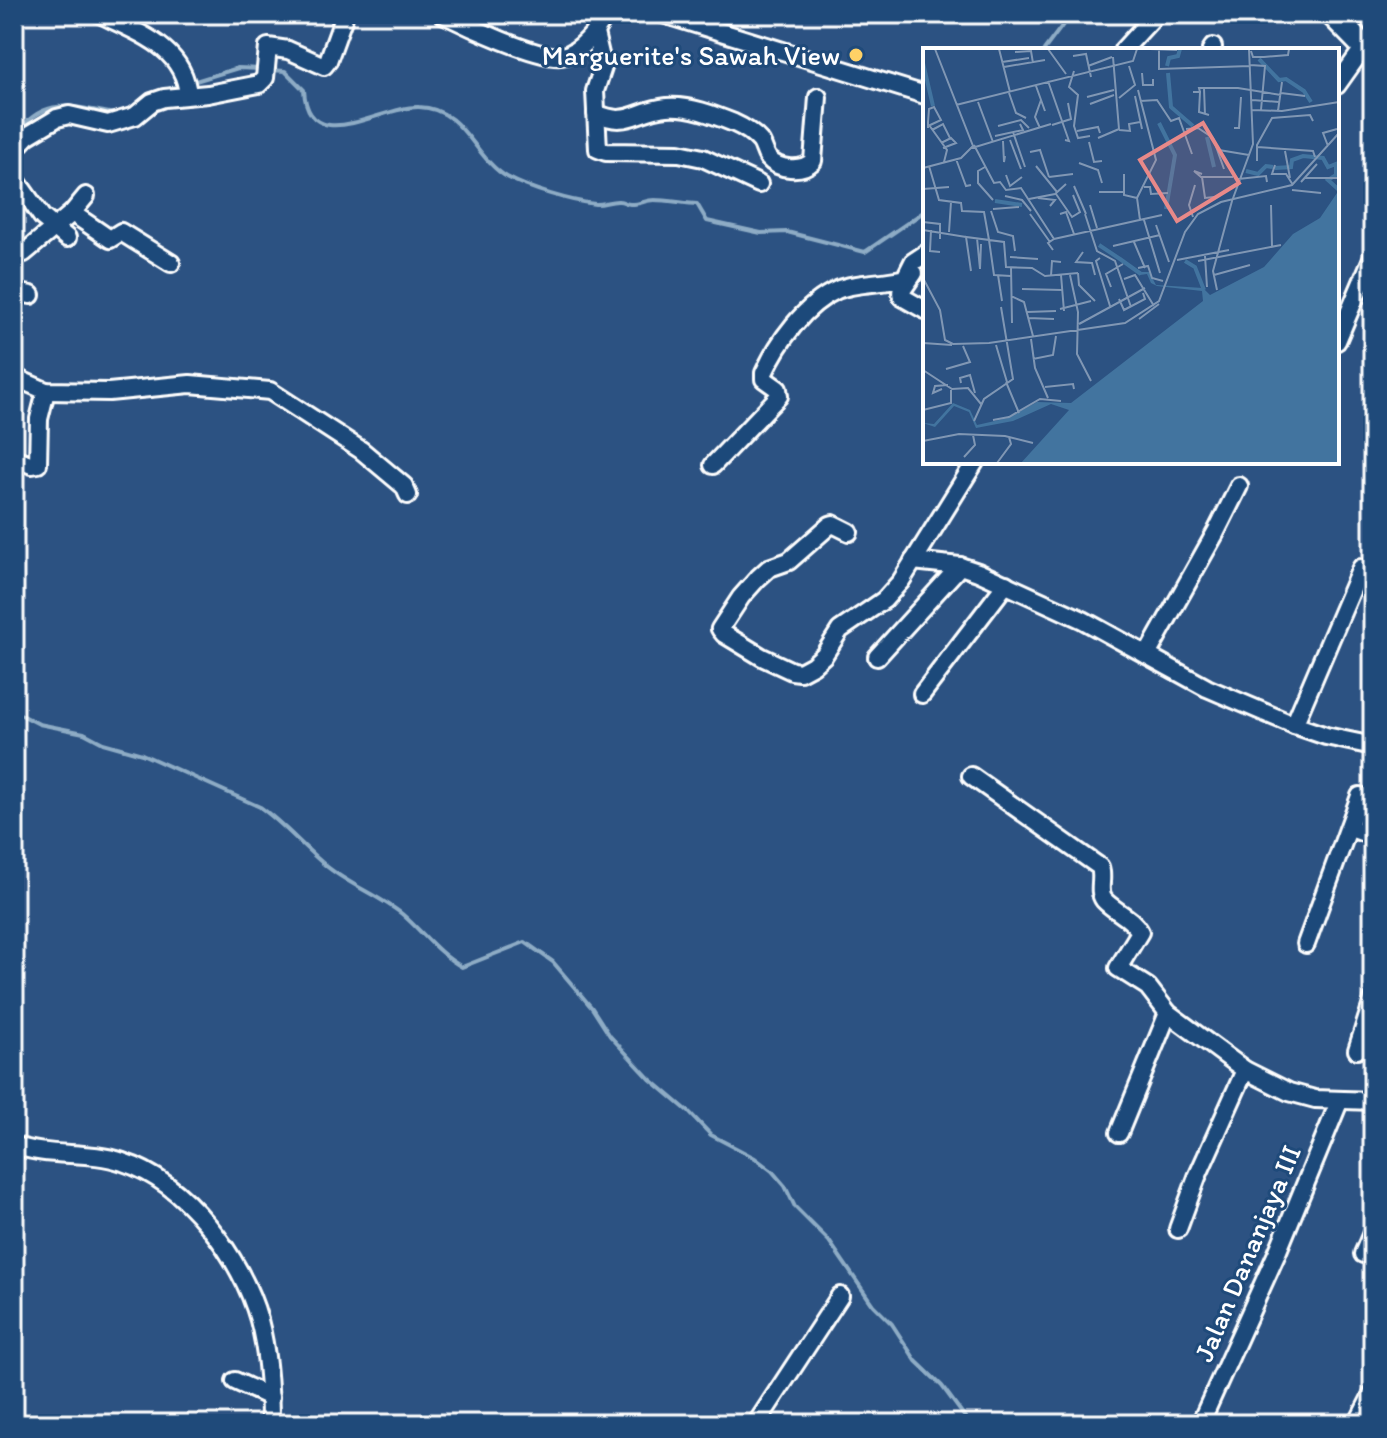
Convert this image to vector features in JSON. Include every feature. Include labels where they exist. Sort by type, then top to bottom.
[{"type":"main road","points":[[1332,14],[1369,51]]},
{"type":"street","points":[[100,14],[151,40],[169,53],[179,63],[187,88]]},
{"type":"street","points":[[14,150],[27,136],[57,118],[69,115],[108,124],[135,116],[152,102],[187,88],[259,84],[265,71],[268,47],[276,47],[324,66],[345,14]]},
{"type":"street","points":[[443,14],[527,49],[552,56],[570,53],[595,33],[607,14]]},
{"type":"street","points":[[663,14],[923,94]]},
{"type":"street","points":[[1125,48],[1156,14]]},
{"type":"street","points":[[595,33],[603,67],[596,85],[596,143],[602,151],[679,153],[703,158],[759,184]]},
{"type":"street","points":[[1339,83],[1369,51]]},
{"type":"street","points":[[596,113],[619,121],[646,110],[670,107],[691,109],[745,129],[763,144],[768,158],[786,169],[808,165],[813,161],[818,97]]},
{"type":"street","points":[[14,177],[32,205],[60,234]]},
{"type":"street","points":[[24,253],[60,234],[86,196]]},
{"type":"street","points":[[72,213],[110,239],[121,232],[171,263]]},
{"type":"street","points":[[713,465],[777,399],[780,392],[764,379],[764,373],[801,318],[839,289],[905,278],[913,262],[923,255]]},
{"type":"street","points":[[1339,336],[1373,256]]},
{"type":"street","points":[[923,267],[916,270],[901,292],[902,297],[923,309]]},
{"type":"street","points":[[14,292],[31,295]]},
{"type":"street","points":[[14,377],[46,391],[109,392],[190,384],[270,391],[361,450],[404,486],[408,495]]},
{"type":"street","points":[[14,458],[32,465],[38,464],[39,419],[46,391]]},
{"type":"street","points":[[849,532],[830,525],[789,561],[769,568],[741,597],[720,629],[762,657],[792,671],[800,672],[813,665],[824,655],[840,630],[884,600],[901,581],[974,464]]},
{"type":"street","points":[[1147,655],[1239,486]]},
{"type":"street","points":[[913,561],[960,566],[1006,584],[1083,620],[1207,688],[1294,725],[1326,736],[1373,746]]},
{"type":"street","points":[[877,657],[960,566]]},
{"type":"street","points":[[1294,725],[1361,568]]},
{"type":"street","points":[[922,694],[1006,584]]},
{"type":"street","points":[[971,776],[1100,867],[1103,872],[1103,899],[1133,922],[1140,932],[1118,968],[1148,987],[1168,1013],[1245,1070],[1289,1092],[1339,1102],[1373,1101]]},
{"type":"street","points":[[1306,944],[1360,796]]},
{"type":"street","points":[[1350,828],[1373,836]]},
{"type":"street","points":[[1357,1050],[1373,1000]]},
{"type":"street","points":[[1119,1133],[1168,1013]]},
{"type":"street","points":[[1178,1229],[1197,1177],[1245,1070]]},
{"type":"street","name":"Jalan Dananjaya III","points":[[1200,1424],[1277,1253],[1339,1102]]},
{"type":"street","points":[[14,1145],[49,1153],[125,1162],[175,1189],[212,1232],[246,1287],[259,1319],[270,1397],[270,1424]]},
{"type":"street","points":[[1363,1254],[1373,1231]]},
{"type":"street","points":[[756,1424],[840,1296]]},
{"type":"street","points":[[235,1381],[270,1397]]},
{"type":"street","points":[[1357,1424],[1373,1393]]},
{"type":"waterway","points":[[1046,48],[1071,14]]},
{"type":"waterway","points":[[189,83],[238,68],[262,69]]},
{"type":"waterway","points":[[271,70],[285,71],[304,90],[309,110],[319,121],[333,125],[350,124],[404,109],[419,107],[434,110],[458,125],[496,169],[507,177],[574,200],[598,204],[616,201],[633,204],[654,200],[697,204],[707,221],[761,233],[787,232],[865,252],[923,212]]},
{"type":"waterway","points":[[162,91],[181,85]]},
{"type":"waterway","points":[[14,136],[37,114],[48,109],[72,107],[116,114]]},
{"type":"waterway","points":[[14,711],[39,724],[84,733],[103,743],[142,754],[260,807],[325,865],[402,914],[462,967],[525,942],[553,962],[592,1008],[610,1036],[650,1079],[711,1135],[755,1158],[772,1171],[785,1186],[795,1207],[829,1241],[916,1361],[942,1386],[970,1424]]},
{"type":"place","name":"Marguerite's Sawah View","points":[[856,55]]}]
